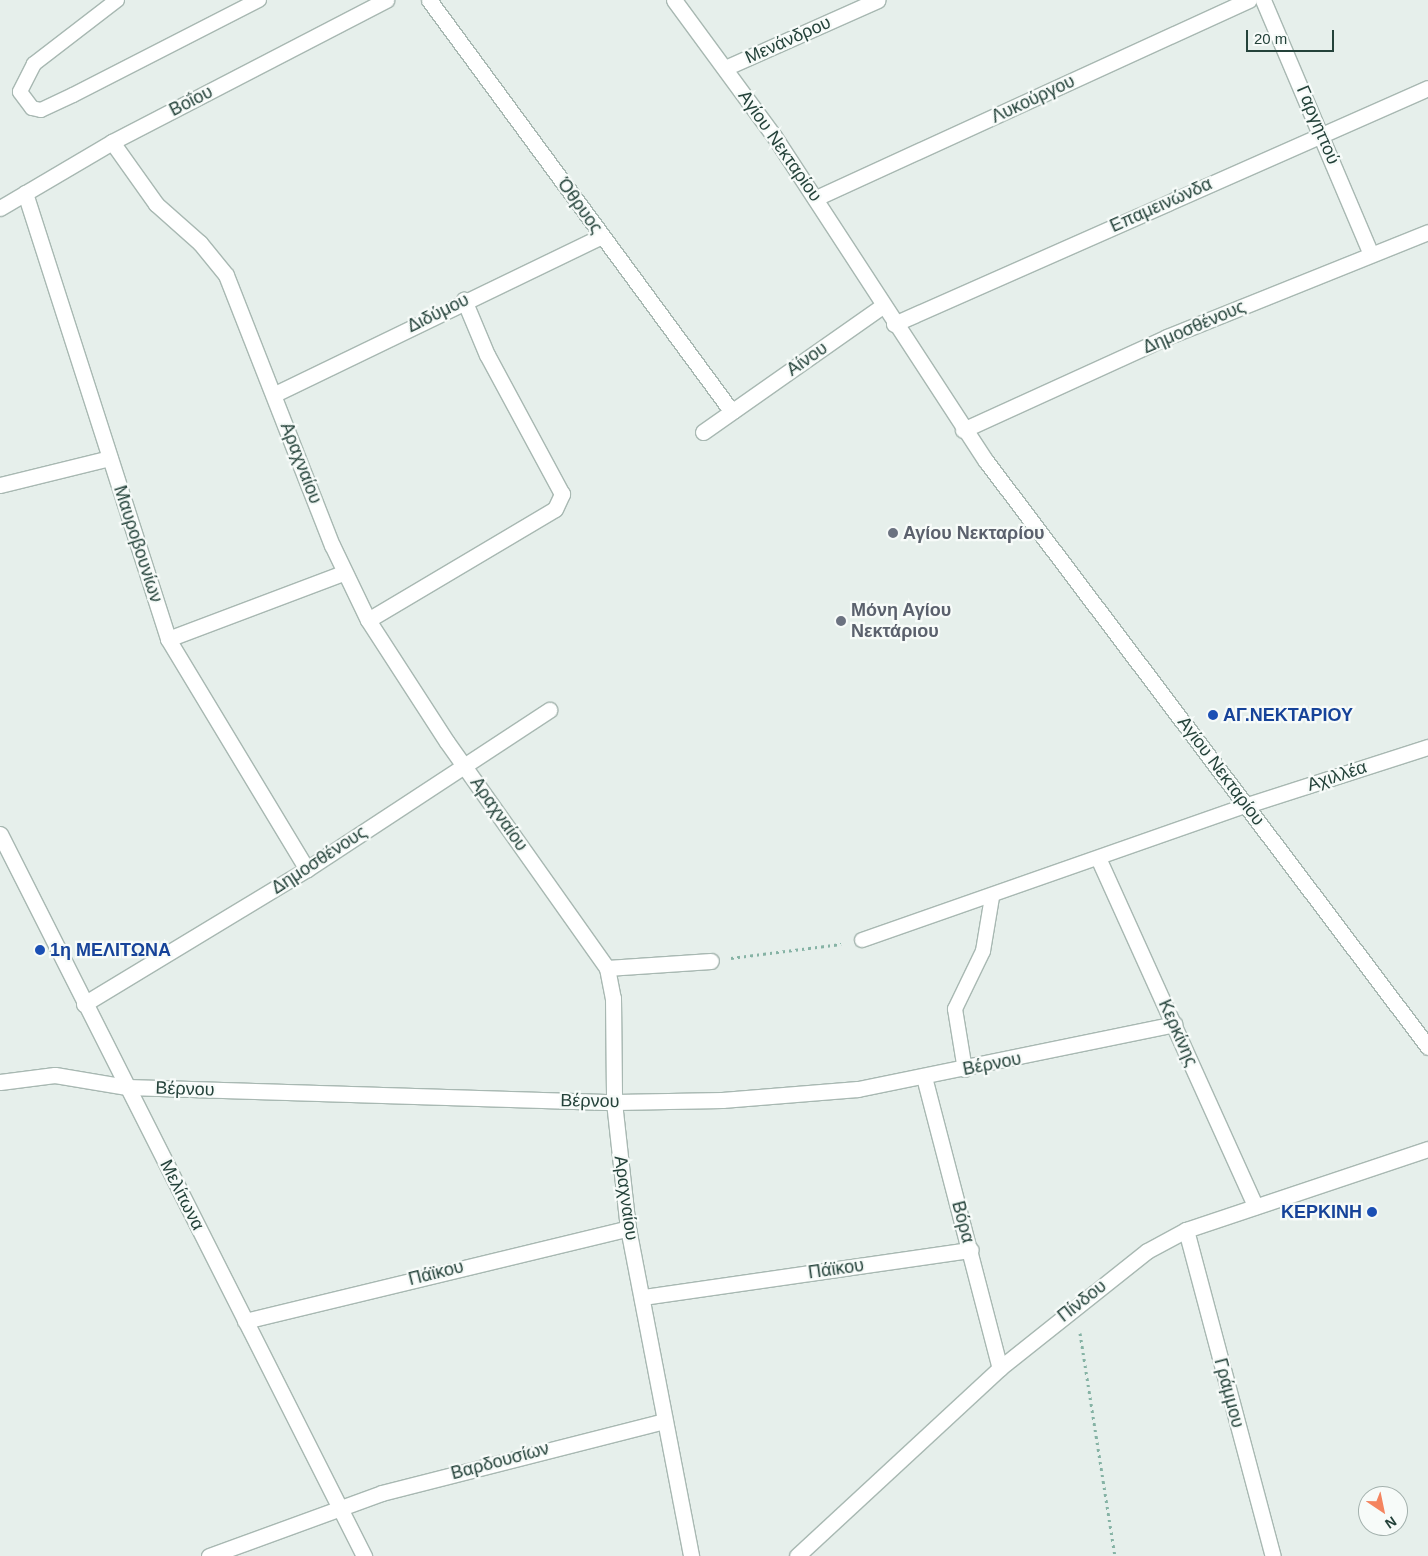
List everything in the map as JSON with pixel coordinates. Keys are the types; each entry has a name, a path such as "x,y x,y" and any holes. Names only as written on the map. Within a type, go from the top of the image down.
{"street":[{"name":"Βοΐου","path":"0,208 112,142 386,0"},
{"name":"Όθρυος","path":"430,0 732,412"},
{"name":"Αγίου Νεκταρίου","path":"674,0 725,68 816,198 882,306 964,430 1428,1047"},
{"name":"Μενάνδρου","path":"725,68 878,0"},
{"name":"Λυκούργου","path":"816,198 1249,0"},
{"name":"Γαργηττού","path":"1263,0 1322,133 1370,252"},
{"name":"Επαμεινώνδα","path":"894,324 1322,133 1428,88"},
{"name":"Αραχναίου","path":"112,142 156,204 200,243 226,275 275,394 343,573 368,620 464,764 607,968 613,998 614,1102 628,1228 643,1297 664,1421 692,1556"},
{"name":"Μαυροβουνίων","path":"25,193 168,638 307,870"},
{"name":"Δημοσθένους","path":"964,430 1370,252 1428,232"},
{"name":"Διδύμου","path":"275,394 464,300 602,236"},
{"path":"368,620 555,508 562,494 487,355 464,300"},
{"name":"Αίνου","path":"703,432 882,306"},
{"path":"0,485 110,458"},
{"path":"168,638 343,573"},
{"name":"Δημοσθένους","path":"84,1004 307,870 464,764 549,710"},
{"name":"Αχιλλέα","path":"1246,805 1428,747"},
{"name":"Μελίτωνα","path":"0,834 84,1004 364,1556"},
{"name":"Κερκίνης","path":"1099,860 1255,1206"},
{"path":"607,968 711,960"},
{"name":"Βέρνου","path":"0,1082 55,1075 127,1087 614,1102 789,1096 965,1070 1174,1024"},
{"name":"Βόρα","path":"924,1077 971,1250 1000,1368"},
{"name":"Πίνδου","path":"797,1556 1000,1368 1075,1306 1147,1251 1186,1230 1428,1149"},
{"name":"Πάϊκου","path":"245,1321 628,1228"},
{"name":"Γράμμου","path":"1186,1230 1273,1556"},
{"name":"Πάϊκου","path":"643,1297 971,1250"},
{"name":"Βαρδουσίων","path":"209,1556 338,1507 502,1459 664,1421"}],"lane":[{"path":"117,0 34,64 20,92 32,108 42,110 259,0"},
{"path":"862,940 1099,860 1246,805"},
{"path":"965,1070 955,1009 983,951 992,897"}],"path":[{"path":"711,960 862,940"},
{"path":"1075,1306 1115,1556"}],"place":[{"name":"Αγίου Νεκταρίου","path":"893,533"},
{"name":"Μόνη Αγίου Νεκτάριου","path":"841,621"},
{"name":"ΑΓ.ΝΕΚΤΑΡΙΟΥ","path":"1213,715"},
{"name":"1η ΜΕΛΙΤΩΝΑ","path":"40,950"},
{"name":"ΚΕΡΚΙΝΗ","path":"1372,1212"}]}
